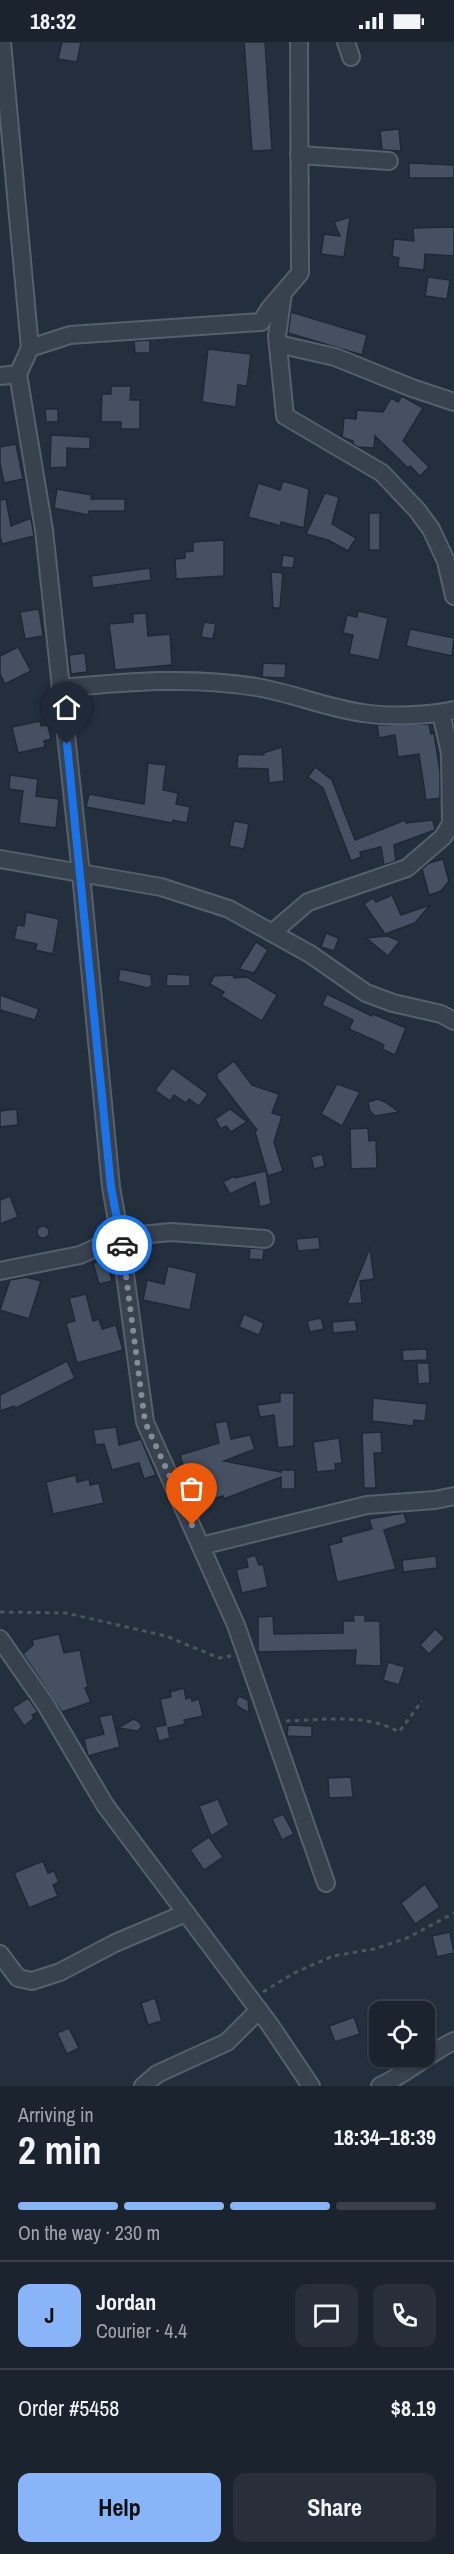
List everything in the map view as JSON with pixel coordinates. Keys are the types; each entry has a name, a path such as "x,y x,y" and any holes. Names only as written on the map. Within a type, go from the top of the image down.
{"street":[{"path":"2,42 30,348 18,374 44,530 81,874 111,1187 145,1422 236,1625 326,1883"},
{"path":"30,348 70,336 261,322 300,273 299,42"},
{"path":"299,155 389,161"},
{"path":"283,292 278,344 285,416 382,473 417,510 431,529 446,561 450,587 454,596"},
{"path":"278,344 335,357 454,402"},
{"path":"0,376 18,374"},
{"path":"60,688 152,679 208,681 258,687 361,713 380,715 447,712 451,825 443,837 407,868 308,902 273,932"},
{"path":"0,859 161,887 228,909 273,932 331,967 366,993 393,1003 441,1014 454,1021"},
{"path":"0,1271 81,1255 120,1238 171,1232 265,1239"},
{"path":"201,1546 366,1505 435,1500 454,1496"},
{"path":"0,1639 46,1705 105,1805 255,2005 311,2086"},
{"path":"0,1954 18,1978 32,1981 60,1972 115,1943 186,1913"},
{"path":"143,2086 157,2074 227,2042 255,2005"},
{"path":"380,2086 396,2078 427,2055 454,2041"}],"path":[{"path":"0,1612 66,1613 166,1636 219,1658 246,1653"},
{"path":"270,1721 350,1720 384,1724 399,1732 422,1701"},
{"path":"255,2005 304,1969 333,1956 374,1949 407,1938 454,1913"}],"building":[{"path":"62,42 81,42 77,62 58,59"},
{"path":"244,42 265,42 272,150 252,151"},
{"path":"399,129 401,151 382,150 380,131"},
{"path":"409,163 454,165 454,178 409,178"},
{"path":"350,217 344,257 321,254 324,234 340,236 334,222"},
{"path":"454,227 454,256 425,254 424,270 398,267 399,258 392,256 394,239 414,241 413,228"},
{"path":"428,277 450,280 447,299 425,296"},
{"path":"291,312 367,335 362,355 288,333"},
{"path":"150,340 150,353 135,353 134,341"},
{"path":"208,349 251,354 247,386 238,385 236,407 202,402"},
{"path":"111,386 131,386 130,400 140,400 140,429 121,429 121,422 101,422 102,394 111,394"},
{"path":"402,396 423,408 403,441 429,467 420,476 410,466 408,468 375,436 374,448 358,447 353,444 353,441 342,437 344,418 356,419 357,410 383,412 391,398 398,402"},
{"path":"45,409 58,409 58,422 46,422"},
{"path":"51,435 90,437 90,449 67,448 67,467 50,468"},
{"path":"16,444 23,479 4,483 0,447"},
{"path":"283,481 309,489 304,528 281,522 281,526 248,517 258,483 280,490"},
{"path":"57,489 92,495 91,499 125,499 125,511 89,511 88,515 54,508"},
{"path":"325,493 339,497 332,524 356,538 348,551 328,540 306,534"},
{"path":"6,499 11,526 31,518 34,536 2,544 0,500"},
{"path":"369,513 380,513 380,550 369,550"},
{"path":"224,540 224,576 176,579 175,559 185,558 185,552 193,551 193,542"},
{"path":"283,555 295,557 293,568 281,567"},
{"path":"150,568 151,580 93,588 91,576"},
{"path":"271,572 283,573 280,608 273,608"},
{"path":"39,609 43,636 25,639 20,612"},
{"path":"358,611 388,618 379,660 349,654 353,635 343,633 347,615 357,617"},
{"path":"146,613 148,636 170,634 172,665 115,670 109,624 133,622 133,614"},
{"path":"204,622 216,624 213,639 201,637"},
{"path":"410,629 454,638 452,656 406,646"},
{"path":"18,647 31,671 5,684 0,674 0,656"},
{"path":"85,653 87,672 71,674 69,655"},
{"path":"263,663 286,664 285,678 262,677"},
{"path":"40,721 41,726 48,725 51,739 44,741 45,747 18,753 12,727"},
{"path":"429,724 431,734 434,733 440,772 440,798 426,800 419,754 398,757 395,735 379,738 377,725"},
{"path":"282,747 284,781 269,783 268,769 237,768 238,754 264,755 263,753"},
{"path":"148,763 166,765 163,790 178,793 176,804 190,807 187,823 173,820 172,823 86,807 89,794 144,804"},
{"path":"315,767 332,780 355,840 405,820 406,823 433,820 435,830 394,845 396,861 384,865 381,847 360,852 361,857 351,861 323,788 308,777"},
{"path":"10,775 38,779 36,796 59,799 56,828 19,823 23,791 9,789"},
{"path":"234,821 249,824 244,849 229,846"},
{"path":"443,859 449,881 441,891 429,895 422,869 429,863"},
{"path":"392,895 401,915 430,905 415,923 385,934 364,904 373,898 376,902"},
{"path":"26,912 59,919 53,954 35,950 37,944 14,939 17,925 24,926"},
{"path":"326,933 339,938 334,951 321,947"},
{"path":"387,936 400,941 388,956 366,938"},
{"path":"256,942 268,950 254,973 239,969"},
{"path":"120,969 151,975 152,985 148,988 118,981"},
{"path":"167,974 190,975 190,986 166,986"},
{"path":"233,975 234,978 247,977 277,995 262,1021 221,996 224,992 210,984 214,976"},
{"path":"327,994 372,1016 373,1014 406,1028 395,1055 382,1049 384,1045 349,1029 353,1020 322,1005"},
{"path":"0,995 39,1009 35,1020 0,1010"},
{"path":"234,1061 252,1085 279,1094 272,1113 282,1116 274,1142 283,1171 268,1176 255,1132 257,1130 217,1078 217,1074"},
{"path":"172,1068 208,1094 199,1106 189,1099 186,1103 174,1095 170,1101 155,1090"},
{"path":"337,1084 360,1092 342,1126 321,1114"},
{"path":"378,1099 399,1112 375,1116 370,1111 368,1102"},
{"path":"17,1109 18,1125 0,1127 0,1111"},
{"path":"230,1109 247,1122 231,1132 226,1126 221,1129 215,1119"},
{"path":"368,1128 369,1141 376,1140 377,1168 351,1169 350,1129"},
{"path":"322,1154 325,1166 314,1169 311,1157"},
{"path":"266,1171 271,1204 260,1207 255,1182 230,1194 223,1182 234,1176 235,1178"},
{"path":"10,1196 18,1217 0,1224 0,1200"},
{"path":"45,1226 49,1232 45,1238 41,1238 37,1230"},
{"path":"319,1237 320,1249 298,1251 296,1239"},
{"path":"250,1248 264,1249 263,1260 249,1259"},
{"path":"370,1248 374,1279 360,1281 362,1303 347,1304"},
{"path":"107,1260 112,1281 99,1284 93,1263"},
{"path":"168,1266 197,1273 190,1310 143,1300 147,1280 164,1284"},
{"path":"26,1277 41,1281 29,1319 0,1310 10,1280"},
{"path":"86,1294 93,1321 99,1319 102,1329 116,1325 123,1350 77,1363 66,1323 75,1321 69,1298"},
{"path":"244,1314 264,1323 259,1335 239,1327"},
{"path":"321,1318 324,1329 310,1332 307,1321"},
{"path":"355,1320 357,1331 333,1333 332,1322"},
{"path":"427,1349 427,1360 403,1361 402,1350"},
{"path":"67,1361 75,1378 16,1408 14,1406 0,1411 0,1395"},
{"path":"417,1363 429,1363 430,1383 418,1384"},
{"path":"280,1393 294,1393 294,1446 278,1448 274,1415 260,1417 257,1405 280,1402"},
{"path":"373,1398 427,1404 425,1421 414,1420 413,1426 372,1421"},
{"path":"227,1421 231,1439 250,1435 255,1449 224,1461 281,1472 281,1470 295,1470 295,1489 281,1489 281,1477 224,1499 223,1496 199,1503 190,1474 186,1475 180,1455 219,1443 215,1423"},
{"path":"116,1427 119,1445 141,1439 156,1475 144,1479 139,1463 112,1470 104,1444 96,1445 93,1430"},
{"path":"381,1432 382,1453 374,1453 376,1488 364,1488 362,1433"},
{"path":"339,1438 342,1463 335,1464 336,1470 317,1472 313,1442"},
{"path":"76,1475 77,1482 89,1479 90,1485 99,1483 104,1503 53,1514 46,1482"},
{"path":"404,1513 407,1523 384,1530 396,1569 337,1582 329,1545 342,1542 341,1537 372,1529 369,1519"},
{"path":"255,1555 259,1565 263,1564 268,1587 242,1593 236,1570 248,1567 246,1558"},
{"path":"436,1556 437,1568 403,1572 402,1560"},
{"path":"353,1615 365,1615 365,1621 380,1621 381,1666 355,1665 356,1650 258,1652 258,1617 273,1616 274,1634 343,1633 343,1621 354,1621"},
{"path":"435,1629 445,1638 429,1654 420,1645"},
{"path":"59,1634 64,1653 80,1650 88,1687 85,1688 91,1702 62,1712 23,1654 33,1645 32,1640"},
{"path":"388,1662 405,1667 399,1685 383,1680"},
{"path":"184,1688 186,1699 191,1697 192,1701 199,1699 203,1716 184,1720 185,1724 168,1728 170,1738 159,1741 155,1727 166,1725 160,1699 171,1697 170,1692"},
{"path":"239,1696 248,1700 249,1713 237,1706"},
{"path":"28,1698 38,1712 32,1715 34,1718 24,1726 12,1708"},
{"path":"112,1714 120,1747 88,1756 84,1739 104,1734 99,1717"},
{"path":"133,1719 142,1726 138,1731 118,1728"},
{"path":"288,1725 312,1726 312,1737 287,1736"},
{"path":"351,1777 353,1797 329,1798 328,1778"},
{"path":"218,1799 229,1825 211,1836 199,1806"},
{"path":"283,1814 294,1834 282,1840 272,1819"},
{"path":"209,1837 223,1857 204,1870 190,1850"},
{"path":"43,1861 48,1873 54,1871 59,1882 53,1885 58,1896 29,1908 14,1873"},
{"path":"425,1884 440,1907 415,1924 401,1903"},
{"path":"450,1932 454,1953 437,1957 432,1936"},
{"path":"155,1998 162,2021 148,2025 141,2003"},
{"path":"354,2017 360,2034 335,2042 329,2026"},
{"path":"69,2028 79,2048 67,2054 57,2033"}],"way so far":[{"path":"122,1245 145,1422 192,1525"}],"route":[{"path":"67,744 111,1187 122,1245"}]}
